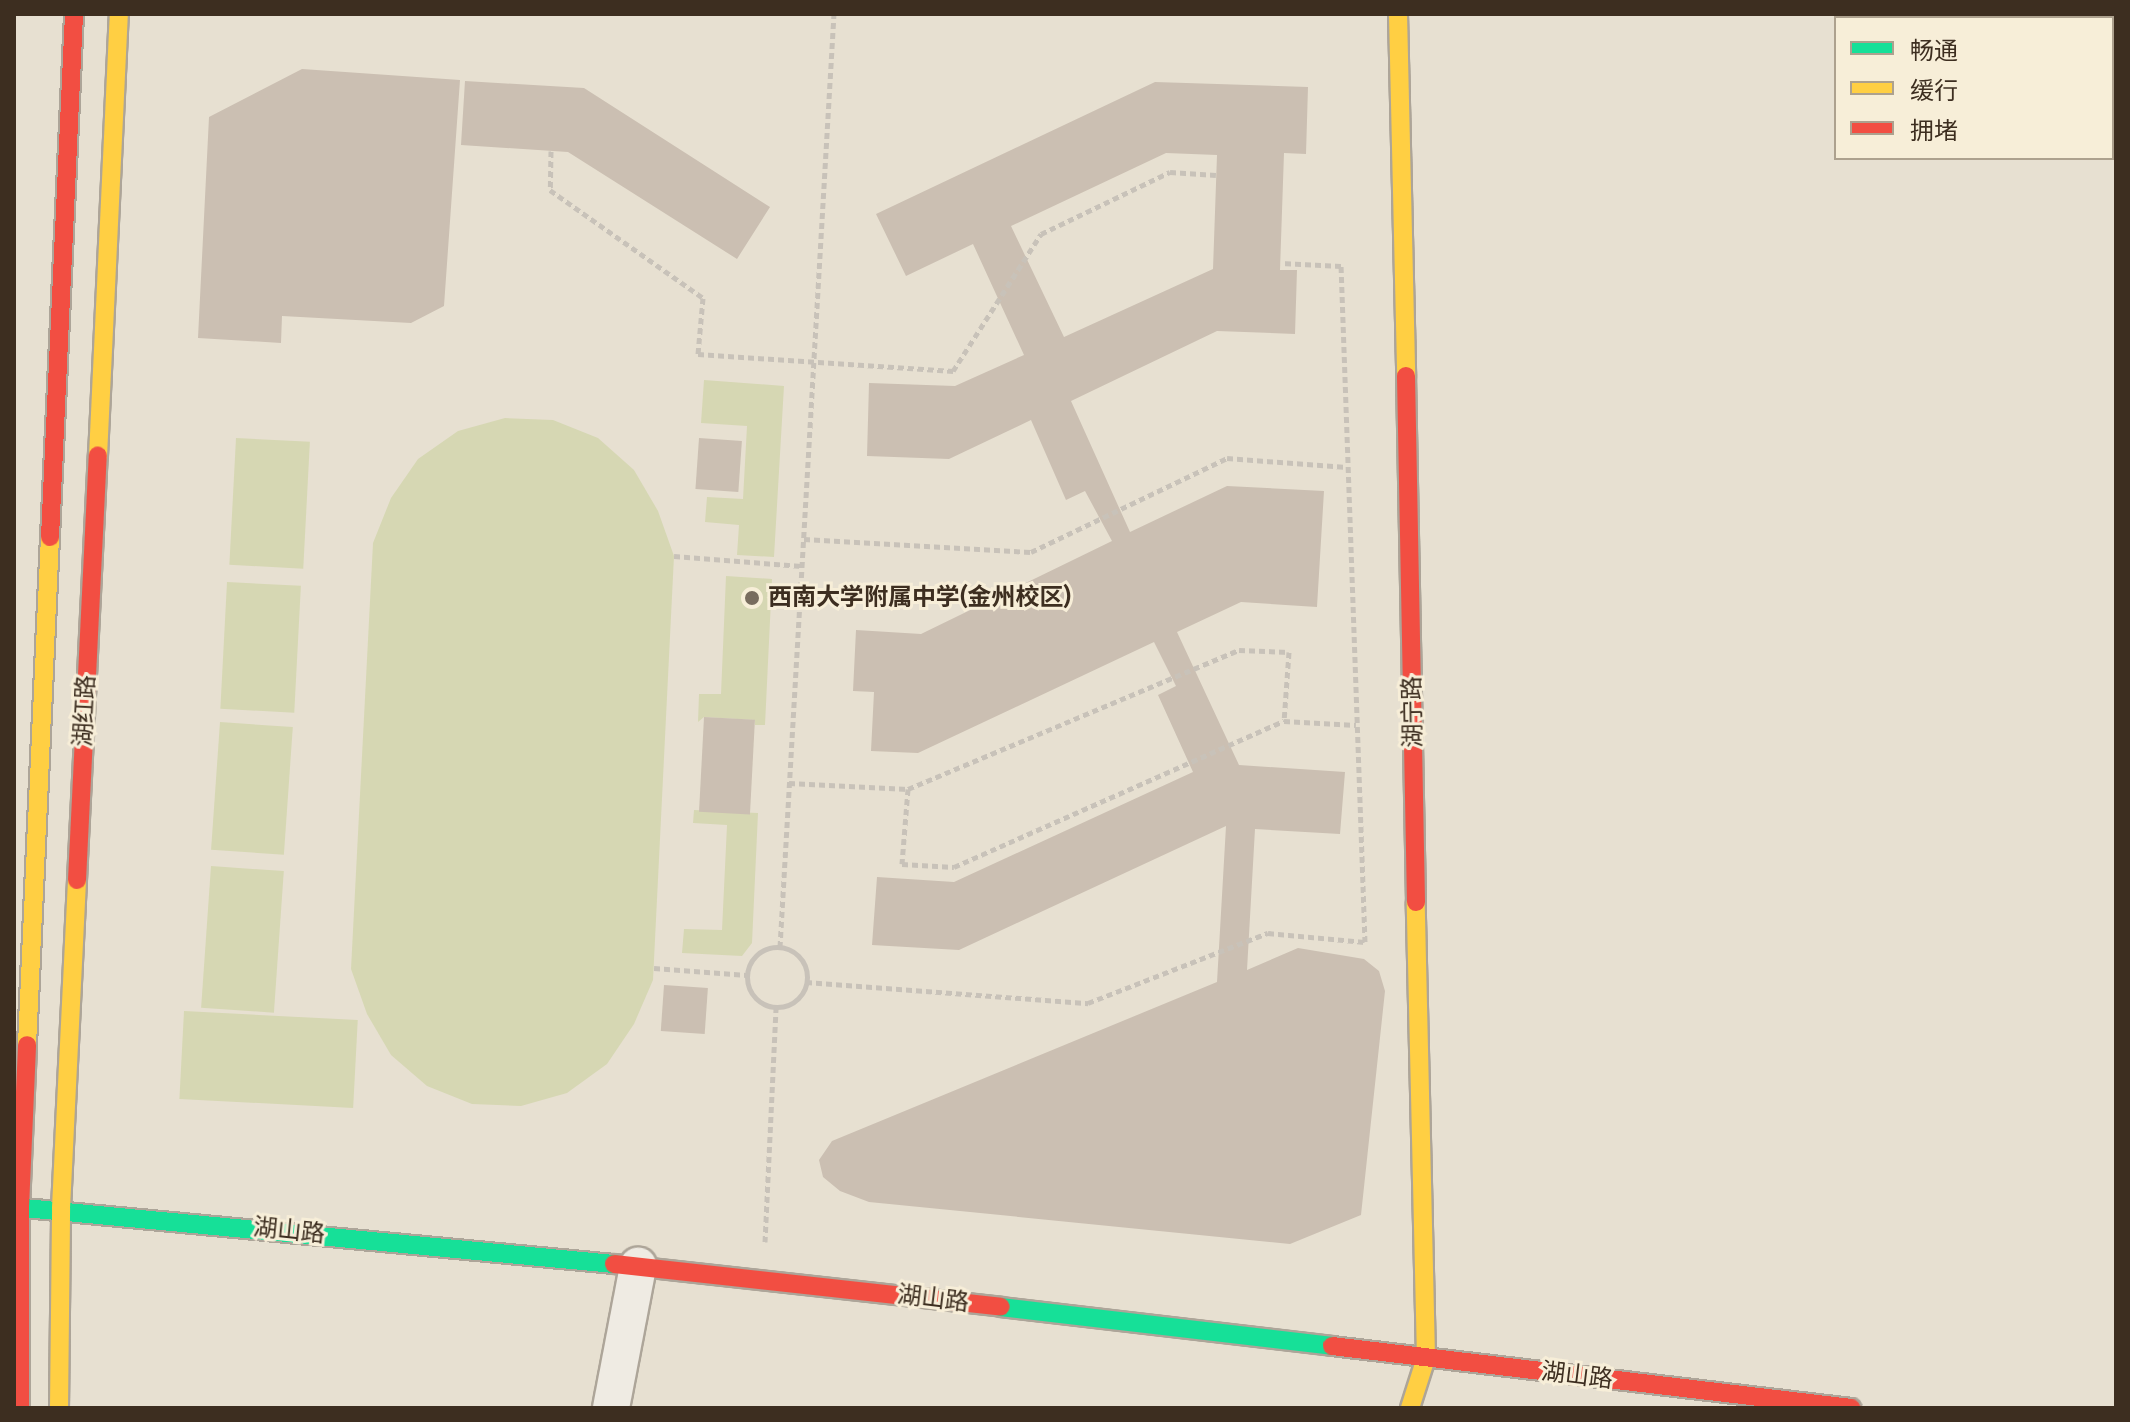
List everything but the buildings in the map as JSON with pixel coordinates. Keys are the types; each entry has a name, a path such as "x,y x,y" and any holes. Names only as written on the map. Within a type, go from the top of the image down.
{"street":[{"name":"湖红路","path":"20,1408 17,1207 74,14"},
{"name":"湖红路","path":"59,1408 61,1208 119,14"},
{"name":"湖宁路","path":"1398,14 1426,1358 1410,1408"},
{"name":"湖山路","path":"17,1207 61,1208 763,1279 1851,1408"},
{"path":"611,1408 638,1266"}],"path":[{"path":"780,947 834,14"},
{"path":"551,151 550,190 703,298 698,354 814,365 953,371 1041,234 1170,172 1216,175"},
{"path":"806,982 1088,1003 1268,933 1365,942 1341,266 1281,263"},
{"path":"804,539 1031,552 1227,458 1347,467"},
{"path":"674,556 802,566"},
{"path":"789,783 908,789 1239,650 1289,652 1284,721"},
{"path":"908,789 902,864 954,867 1284,721 1356,725"},
{"path":"780,947 800,957 806,982 793,1001 776,1007 756,999 747,975 755,955 780,947"},
{"path":"654,968 747,975"},
{"path":"763,1279 776,1007"}],"green space":[{"path":"704,380 784,386 774,557 737,555 739,525 705,522 707,497 743,499 747,426 701,423"},
{"path":"505,418 553,420 598,438 634,470 658,511 674,556 653,980 634,1024 607,1064 567,1093 521,1106 472,1104 427,1086 391,1055 367,1014 351,969 373,543 391,498 418,459 458,431"},
{"path":"236,438 310,442 303,569 229,565"},
{"path":"726,576 772,579 765,725 755,725 755,720 704,717 698,722 699,694 721,694"},
{"path":"227,582 301,586 294,713 220,709"},
{"path":"220,722 293,727 284,855 211,850"},
{"path":"694,810 758,813 752,943 742,956 682,953 684,929 722,930 727,825 693,823"},
{"path":"211,866 284,871 274,1013 201,1008"},
{"path":"184,1011 358,1020 353,1108 179,1099"}],"traffic: fast":[{"path":"14,1207 614,1264"},
{"path":"1001,1307 1332,1346"}],"traffic: slow":[{"path":"98,456 119,14"},
{"path":"1398,14 1406,376"},
{"path":"27,1045 50,537"},
{"path":"59,1408 61,1208 77,880"},
{"path":"1410,1408 1426,1358 1416,902"}],"traffic: jam":[{"path":"50,537 74,14"},
{"path":"1406,376 1416,902"},
{"path":"77,880 98,456"},
{"path":"20,1408 20,1207 27,1045"},
{"path":"614,1264 1001,1307"},
{"path":"1332,1346 1851,1408"}],"place":[{"name":"西南大学附属中学(金州校区)","path":"752,598"}]}
